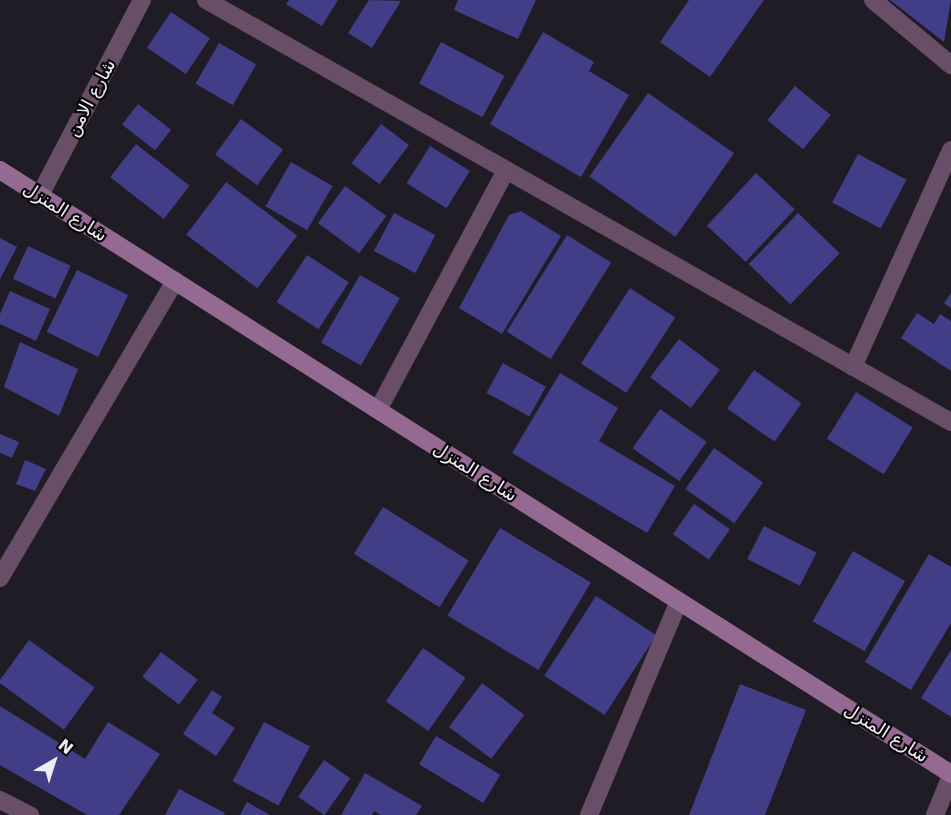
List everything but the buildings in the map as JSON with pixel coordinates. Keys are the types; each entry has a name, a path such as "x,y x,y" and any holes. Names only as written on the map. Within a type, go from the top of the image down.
{"street":[{"name":"شارع الامن","path":"40,195 142,0"},
{"path":"206,0 951,422"},
{"path":"873,0 951,65"},
{"path":"853,367 951,150"},
{"name":"شارع المنزل","path":"0,170 951,775"},
{"path":"378,410 506,170"},
{"path":"0,578 175,281"},
{"path":"589,815 679,601"},
{"path":"935,815 951,775"},
{"path":"0,800 30,815"}]}
